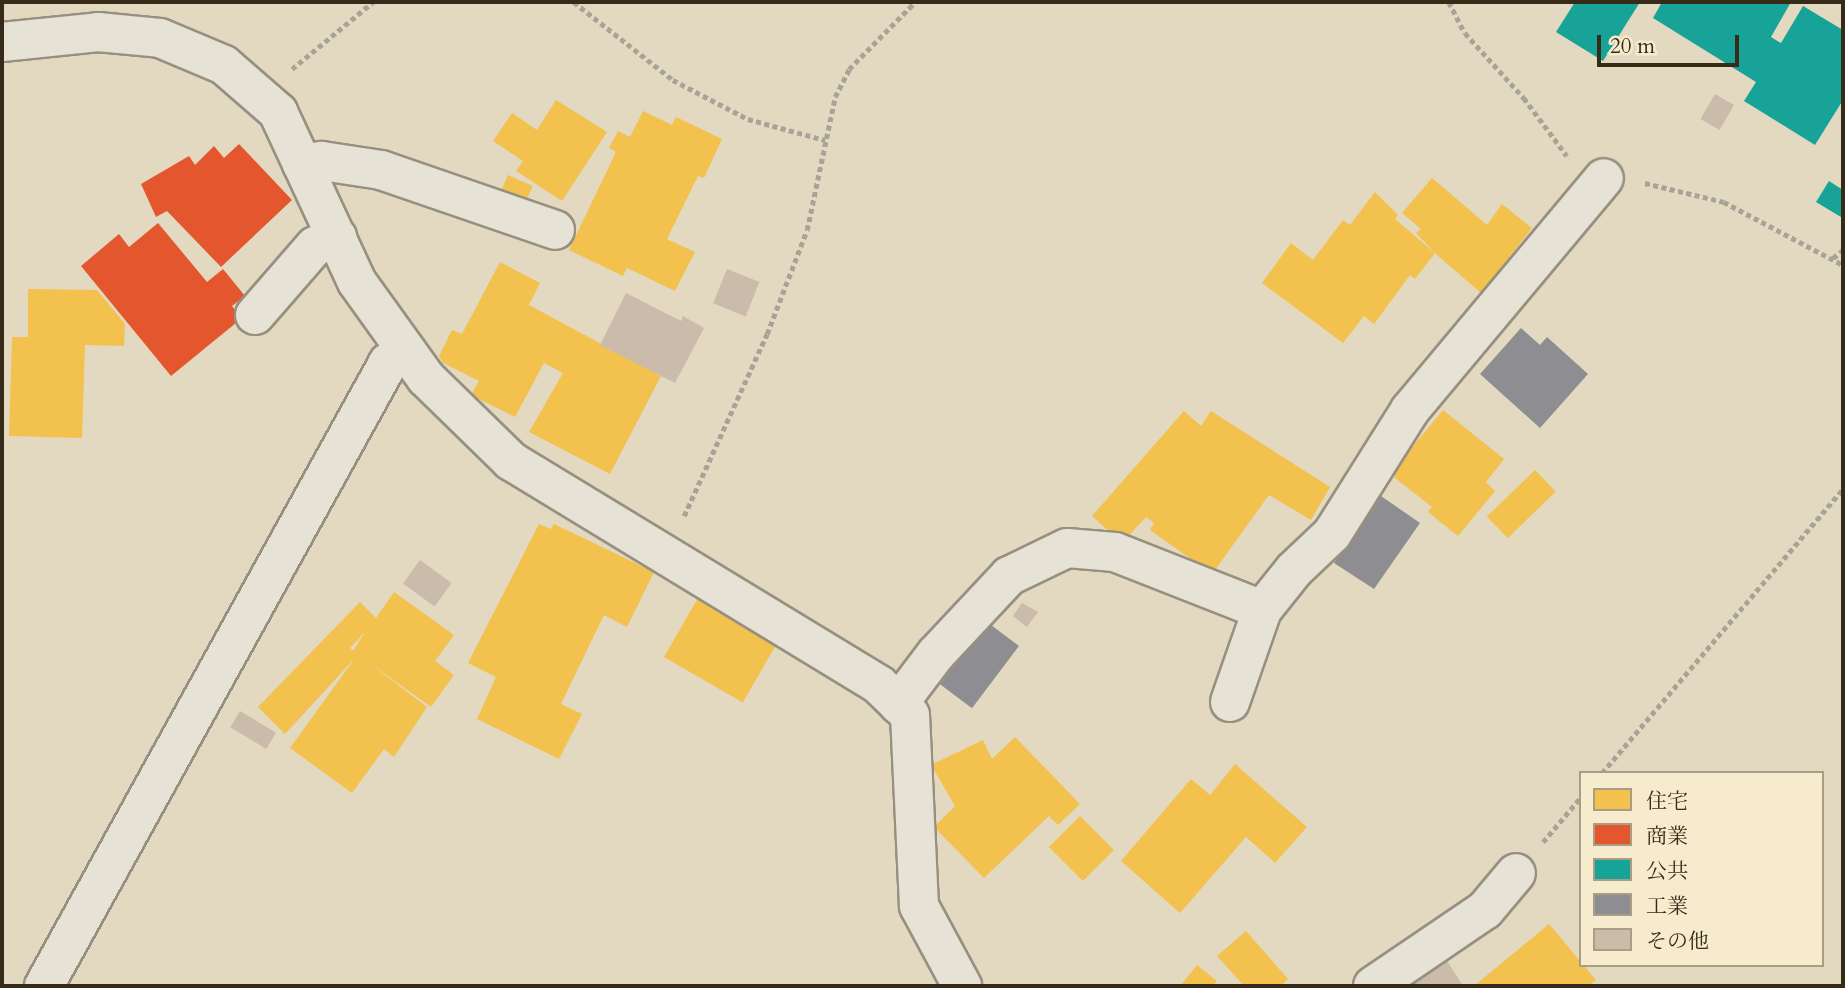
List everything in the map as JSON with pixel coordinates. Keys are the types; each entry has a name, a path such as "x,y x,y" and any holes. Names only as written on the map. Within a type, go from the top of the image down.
{"street":[{"path":"2,42 98,32 160,38 224,65 278,113 357,282 426,378 511,461 878,685 910,715 919,906 962,986"},
{"path":"302,164 322,161 380,170 555,230"},
{"path":"1230,702 1262,610 1294,570 1332,534 1410,410 1604,178"},
{"path":"255,314 315,246 337,237"},
{"path":"44,986 388,363 408,353"},
{"path":"898,704 936,654 1009,576 1068,548 1115,552 1262,610"},
{"path":"1373,986 1485,910 1516,873"}],"path":[{"path":"259,96 373,2"},
{"path":"574,2 673,80 748,119 825,140"},
{"path":"669,556 694,490 767,334 807,230 835,97 849,69 915,2"},
{"path":"1832,258 1843,250"},
{"path":"1604,771 1843,489"},
{"path":"1516,873 1579,799"}],"building: 住宅":[{"path":"556,100 607,132 562,201 516,171 523,161 493,141 512,113 537,130"},
{"path":"643,111 672,125 676,117 722,139 704,178 698,176 667,239 695,252 675,291 627,268 623,276 569,250 616,152 609,148 618,131 630,137"},
{"path":"508,175 533,186 523,208 498,197"},
{"path":"1432,178 1487,225 1502,204 1532,228 1481,293 1436,254 1416,233 1421,229 1402,213"},
{"path":"1375,192 1398,215 1395,219 1435,253 1415,279 1410,275 1374,324 1364,316 1343,343 1262,283 1291,243 1313,260 1343,220 1350,225"},
{"path":"500,262 540,283 529,305 661,376 610,474 529,432 563,373 544,363 515,417 471,395 479,381 443,363 439,356 452,330 462,334"},
{"path":"28,289 97,290 125,324 124,346 85,345 82,438 9,436 12,337 28,337"},
{"path":"1443,410 1504,459 1486,482 1495,491 1458,536 1428,512 1432,507 1390,474"},
{"path":"1184,411 1201,426 1211,411 1330,487 1311,520 1269,495 1212,574 1150,530 1154,523 1146,517 1122,543 1092,516"},
{"path":"1535,470 1556,492 1508,538 1487,517"},
{"path":"539,524 551,529 554,524 654,572 627,627 604,615 561,704 582,714 559,759 477,719 496,677 468,663"},
{"path":"394,592 454,635 435,661 454,675 431,707 368,661 427,707 394,757 384,749 352,793 290,748 355,658 285,734 258,707 360,602 376,618","holes":["365,632 353,651 350,648"]},
{"path":"698,598 777,644 743,702 664,657"},
{"path":"1015,737 1080,804 1058,825 1049,816 984,878 934,827 955,806 931,765 983,740 992,759"},
{"path":"1235,764 1307,827 1275,863 1246,837 1180,913 1121,861 1191,779 1210,795"},
{"path":"1080,816 1114,850 1083,881 1049,847"},
{"path":"1549,924 1579,960 1579,967 1585,967 1596,980 1588,986 1474,986"},
{"path":"1246,931 1288,979 1281,986 1244,986 1217,956"},
{"path":"1197,965 1217,981 1213,986 1180,986"}],"building: 商業":[{"path":"239,144 292,200 221,267 167,211 156,217 141,184 189,156 195,165 214,146 224,158"},
{"path":"158,223 207,282 223,269 245,296 232,306 242,318 171,376 81,266 119,234 129,247"}],"building: 公共":[{"path":"1575,2 1640,2 1603,61 1556,32"},
{"path":"1662,2 1791,2 1771,37 1781,43 1803,6 1843,30 1843,100 1815,145 1744,101 1756,82 1653,18"},
{"path":"1829,181 1843,190 1841,217 1816,202"}],"building: 工業":[{"path":"1521,328 1540,345 1547,337 1588,374 1540,428 1480,374"},
{"path":"1381,496 1420,523 1374,589 1334,563 1338,557 1334,554 1362,514 1366,517"},
{"path":"987,622 1019,646 972,708 940,684"}],"building: その他":[{"path":"1715,94 1734,105 1720,130 1700,119"},
{"path":"727,269 759,282 746,316 713,303"},
{"path":"626,293 681,321 683,316 704,328 675,383 600,345"},
{"path":"420,560 452,583 435,606 403,583"},
{"path":"1022,603 1038,612 1027,627 1013,616"},
{"path":"240,711 276,733 266,749 230,727"},
{"path":"1444,956 1463,986 1397,986"}]}
